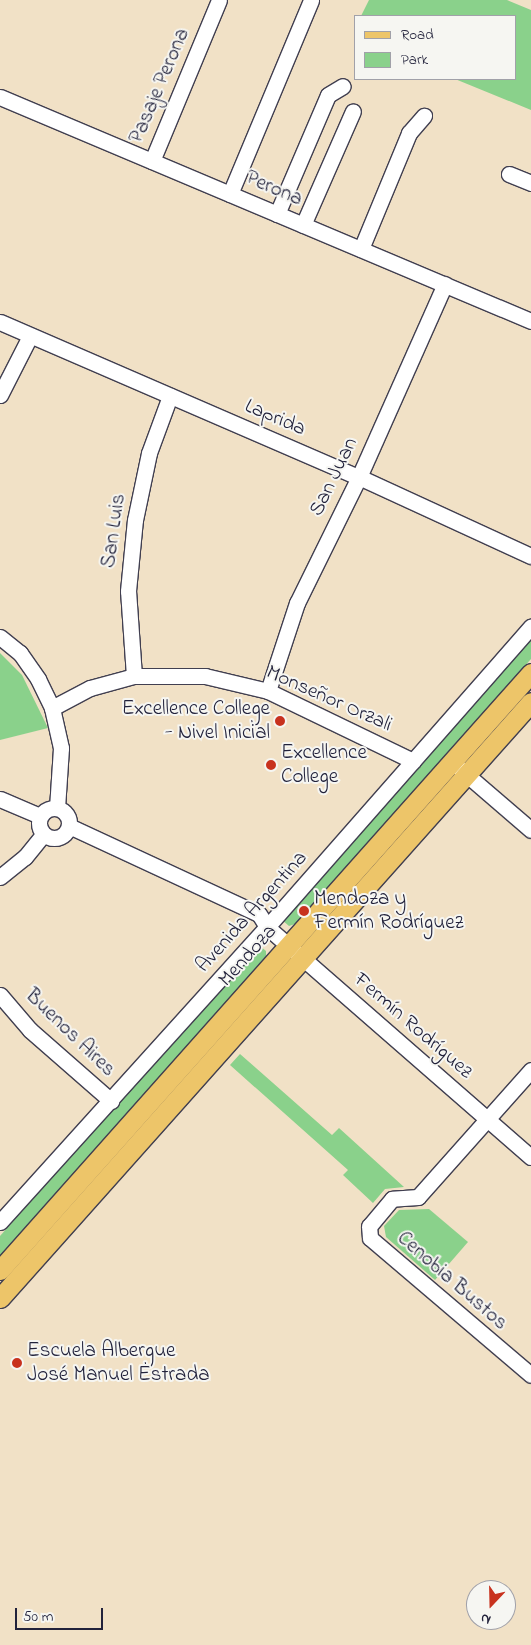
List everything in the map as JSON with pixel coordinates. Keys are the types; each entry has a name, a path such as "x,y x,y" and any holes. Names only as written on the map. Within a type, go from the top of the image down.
{"main road":[{"name":"Mendoza","path":"0,1270 531,673"},
{"name":"Mendoza","path":"0,1298 531,702"}],"street":[{"name":"Pasaje Perona","path":"152,161 219,0"},
{"path":"230,194 312,0"},
{"path":"277,214 328,95 343,86"},
{"name":"Perona","path":"0,97 531,321"},
{"path":"303,225 353,111"},
{"path":"361,249 409,133 424,116"},
{"path":"509,174 531,183"},
{"name":"San Juan","path":"268,691 296,603 359,478 445,284"},
{"name":"Laprida","path":"0,322 359,478 531,556"},
{"path":"0,395 30,336"},
{"name":"San Luis","path":"134,676 128,591 135,520 150,453 170,396"},
{"name":"Avenida Argentina","path":"0,1222 267,927 531,626"},
{"path":"0,638 20,653 38,679 52,708 61,748 57,808"},
{"name":"Monseñor Orzali","path":"52,708 90,688 134,676 205,676 268,691 413,761"},
{"path":"452,762 531,830"},
{"path":"0,799 40,816"},
{"path":"57,808 65,814 66,830 52,839 43,835 38,826 40,816 47,810 57,808"},
{"name":"Fermín Rodríguez","path":"66,830 267,927 531,1157"},
{"path":"0,878 25,857 43,835"},
{"name":"Buenos Aires","path":"0,995 30,1030 111,1101"},
{"path":"487,1119 531,1070"},
{"name":"Cenobia Bustos","path":"487,1119 418,1197 392,1199 369,1226 370,1238 530,1375"}],"green space":[{"path":"369,0 507,0 531,10 531,110 457,80 516,80 516,15 362,15"},
{"path":"531,637 531,659 295,924 289,926 282,920"},
{"path":"0,653 22,675 48,728 0,740"},
{"path":"260,946 266,951 266,956 0,1261 0,1236 256,947"},
{"path":"240,1054 332,1135 339,1128 404,1187 385,1189 373,1203 343,1175 348,1170 230,1065"},
{"path":"429,1209 468,1242 435,1280 386,1237 384,1226 399,1210"}],"place":[{"name":"Excellence College - Nivel Inicial","path":"280,721"},
{"name":"Excellence College","path":"271,765"},
{"name":"Mendoza y Fermín Rodríguez","path":"304,911"},
{"name":"Escuela Albergue José Manuel Estrada","path":"17,1363"}]}
